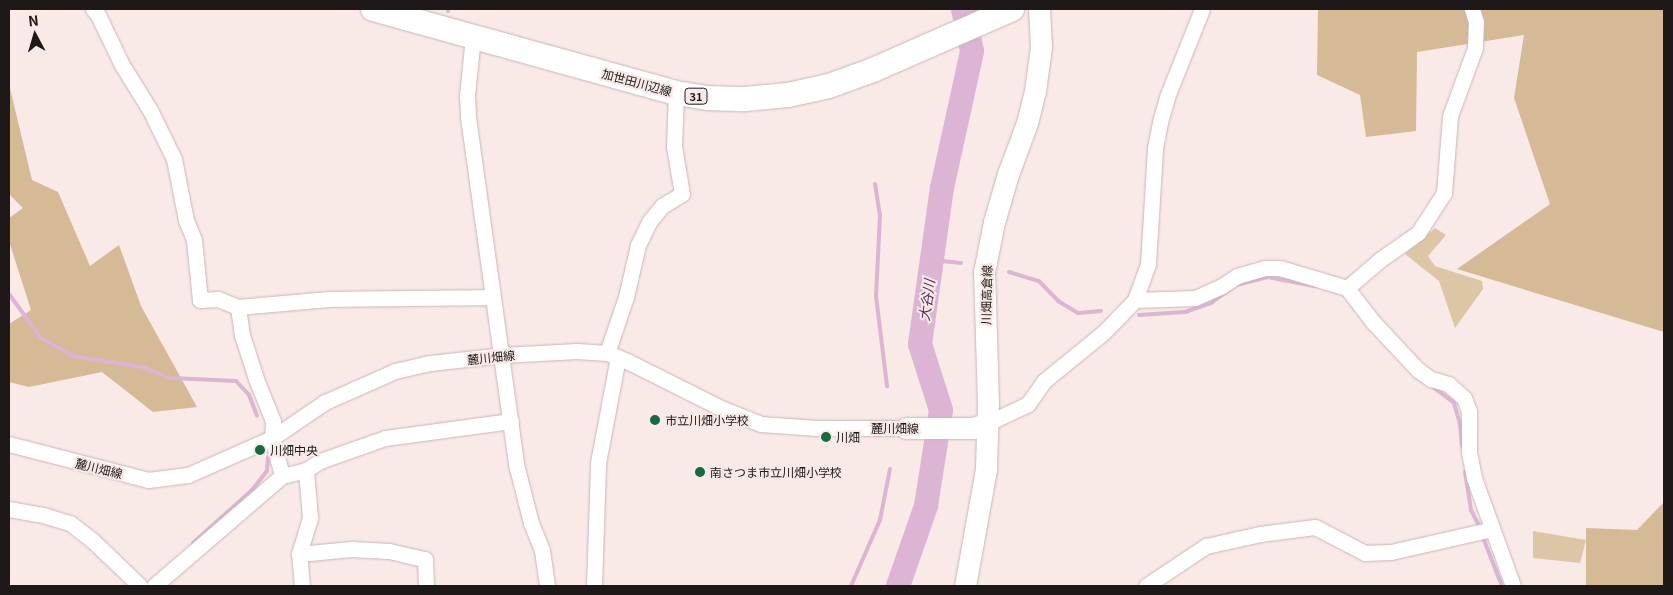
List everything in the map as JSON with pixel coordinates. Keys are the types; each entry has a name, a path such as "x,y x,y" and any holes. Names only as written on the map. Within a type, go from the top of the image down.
{"main road":[{"name":"加世田川辺線","path":"373,9 676,93 745,99 788,95 829,86 873,70 1012,9"}],"street":[{"path":"93,9 98,15 122,65 150,110 174,159 186,220 194,240 200,300 218,299 238,307 329,299 493,298"},
{"name":"川畑高倉線","path":"964,586 981,505 986,469 981,425 984,272 997,212 1008,174 1027,123 1035,90 1041,47 1039,9"},
{"path":"981,425 1028,404 1044,381 1104,332 1135,300 1148,264 1155,148 1160,122 1167,96 1202,9"},
{"path":"1347,288 1381,259 1418,233 1444,193 1450,116 1474,48 1476,22 1472,9"},
{"path":"473,37 466,95 468,117 517,468 531,523 542,550 547,586"},
{"path":"594,586 598,463 612,355 638,245 649,222 662,206 682,194 674,146 676,93"},
{"path":"1135,300 1195,298 1222,286 1237,276 1265,268 1280,268 1347,288 1373,322 1418,370 1431,379 1448,384 1464,398 1469,411 1469,452 1485,532 1514,586"},
{"path":"238,307 242,335 273,421 272,438 282,476"},
{"name":"麓川畑線","path":"9,444 148,480 188,475 272,438 325,402 396,371 430,363 502,355 577,351 612,355 721,408 761,424 817,428 906,428 981,425"},
{"path":"154,586 282,476 306,470 320,461 385,438 511,421"},
{"path":"302,586 299,554 310,517 306,470"},
{"path":"9,510 43,515 70,524 92,540 135,581"},
{"path":"1146,586 1206,546 1260,534 1315,527 1365,554 1391,552 1485,532"},
{"path":"299,554 351,549 388,551 425,559 426,586"}],"shaded area":[{"path":"1318,9 1664,9 1664,332 1457,269 1550,204 1514,98 1524,35 1417,52 1416,131 1366,137 1360,95 1317,75"},
{"path":"9,84 32,180 58,192 90,266 119,245 141,306 197,407 153,412 102,372 29,387 9,382 9,324 31,310 9,241 9,218 23,208 9,194"},
{"path":"1435,228 1446,235 1428,256 1435,266 1482,281 1483,289 1455,328 1439,281 1405,254"},
{"path":"1664,502 1664,586 1586,586 1586,528 1637,530"},
{"path":"1533,531 1586,540 1580,563 1533,558"}],"waterway":[{"name":"大谷川","path":"898,586 926,506 941,410 920,344 942,188 972,51 963,9"},
{"path":"875,184 880,215 876,296 887,386"},
{"path":"932,260 961,263"},
{"path":"1009,272 1039,281 1058,301 1078,313 1101,311"},
{"path":"1139,315 1185,312 1211,303 1236,285 1268,277 1314,286"},
{"path":"9,294 41,338 73,356 142,367 171,378 236,381 249,395 257,416"},
{"path":"1433,387 1454,403 1460,424 1462,446"},
{"path":"193,543 252,490 267,471 268,457"},
{"path":"851,586 880,520 890,469"},
{"path":"1465,472 1471,510 1480,528"},
{"path":"1482,535 1502,586"}],"place":[{"name":"市立川畑小学校","path":"655,420"},
{"name":"川畑","path":"826,437"},
{"name":"川畑中央","path":"260,450"},
{"name":"南さつま市立川畑小学校","path":"700,472"}]}
